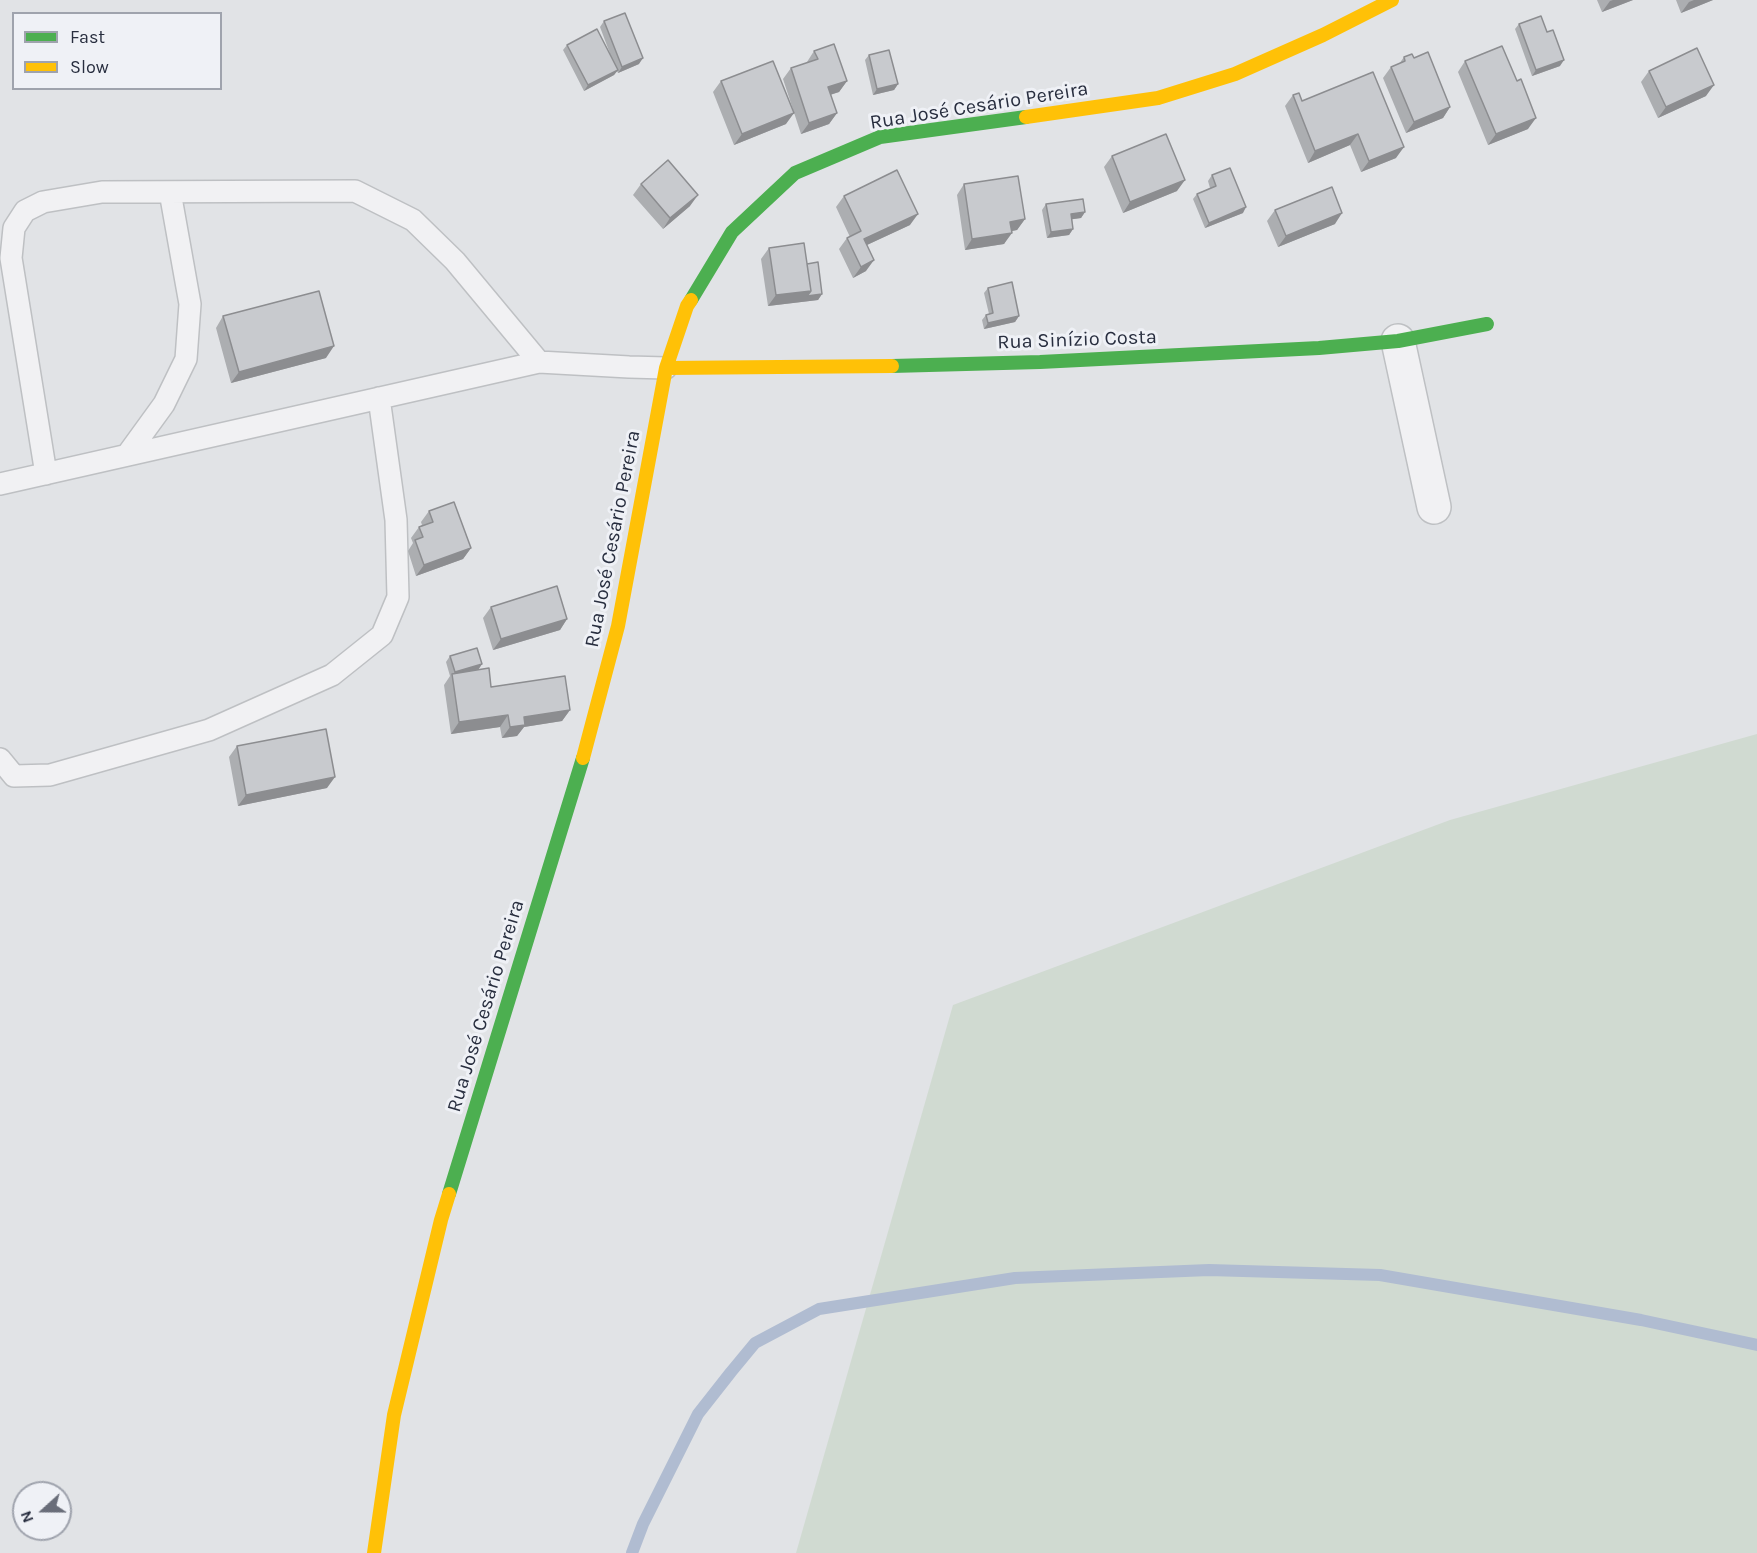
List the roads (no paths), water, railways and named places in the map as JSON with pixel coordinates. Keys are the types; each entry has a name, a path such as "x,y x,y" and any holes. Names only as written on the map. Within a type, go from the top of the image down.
{"street":[{"name":"Rua José Cesário Pereira","path":"374,1553 394,1414 441,1220 592,729 618,626 666,368 687,306 732,232 795,173 880,137 1158,98 1236,74 1323,35 1392,0"},
{"name":"Rua Sinízio Costa","path":"666,368 906,366 1040,362 1319,348 1398,340 1487,324"},
{"path":"1398,340 1434,507"}],"lane":[{"path":"46,474 10,258 14,228 25,211 43,202 102,192 355,191 413,220 455,261 539,362"},
{"path":"127,455 164,404 186,359 190,304 170,192"},
{"path":"0,484 539,362 666,368"},
{"path":"0,759 14,776 50,775 209,730 332,675 382,635 398,597 396,520 379,398"}],"waterway":[{"path":"632,1553 643,1524 698,1414 755,1343 819,1309 1015,1278 1209,1270 1380,1275 1641,1320 1757,1345"}]}
